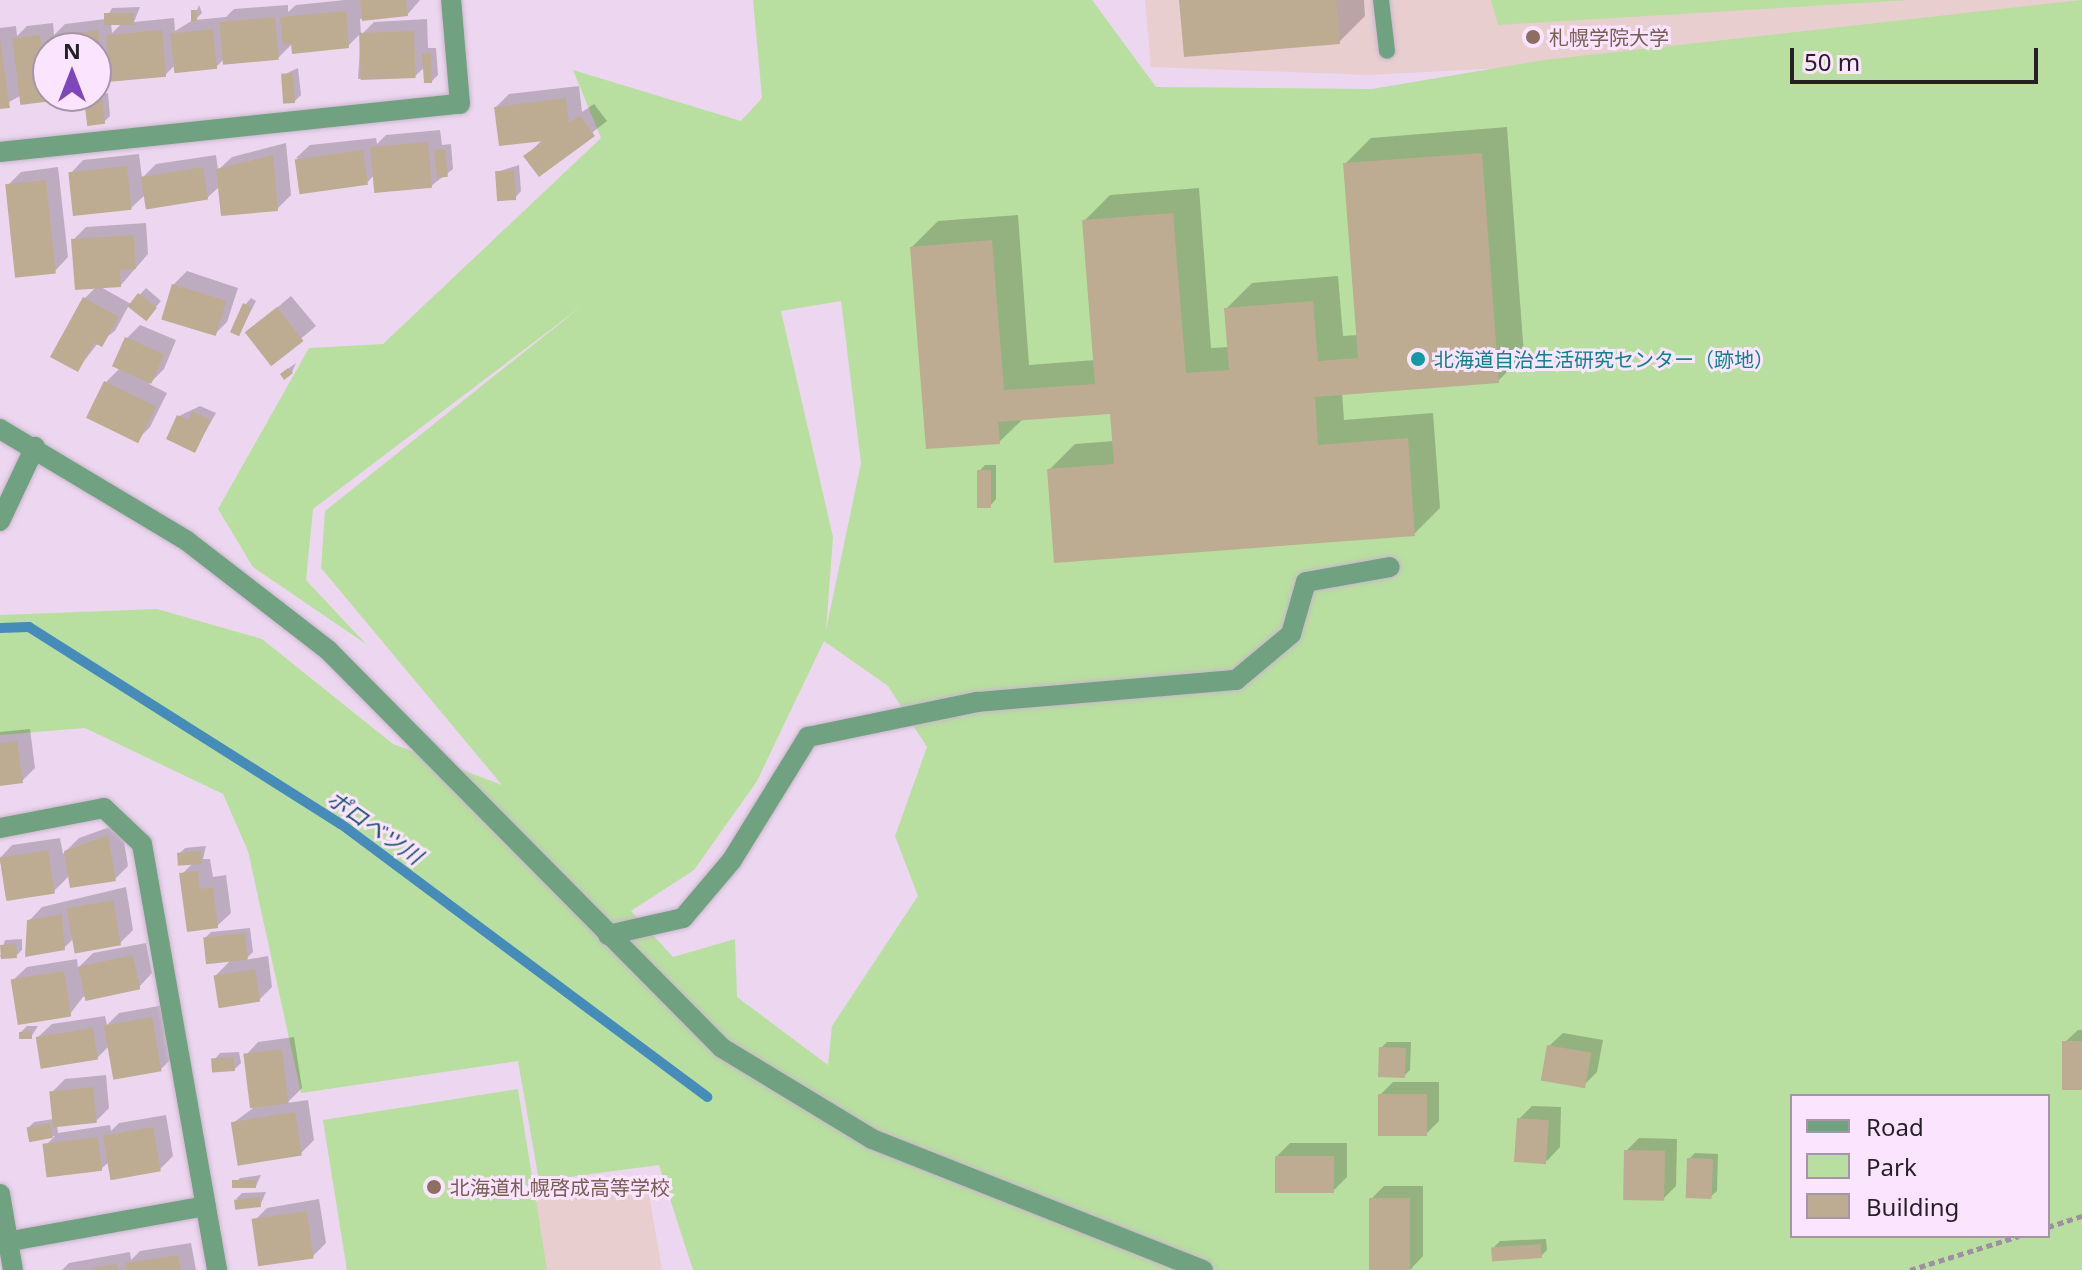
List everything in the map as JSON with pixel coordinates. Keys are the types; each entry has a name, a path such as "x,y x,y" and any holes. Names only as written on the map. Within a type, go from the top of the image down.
{"street":[{"path":"0,152 460,104 451,0"},
{"path":"0,429 35,447 187,541 328,650 722,1048 872,1139 1203,1270"},
{"path":"0,521 35,447"},
{"path":"608,935 683,918 732,860 808,737 977,702 1236,680 1291,634 1306,582 1390,567"},
{"path":"0,828 104,808 142,844 217,1270"},
{"path":"0,1194 4,1242 13,1270"},
{"path":"4,1242 206,1206"}],"lane":[{"path":"1381,0 1387,51"}],"path":[{"path":"2050,1226 2082,1216"},
{"path":"1910,1270 2013,1238"}],"shaded area":[{"name":"札幌学院大学","path":"1145,0 2082,0 2082,18 1773,54 1369,75 1151,67"},
{"name":"北海道札幌啓成高等学校","path":"323,1120 535,1197 646,1177 662,1270 347,1270"}],"green space":[{"path":"753,0 1092,0 1156,87 1372,89 1544,60 2082,0 2082,1270 693,1270 659,1165 539,1181 518,1061 301,1093 248,851 223,794 85,728 0,735 0,615 157,609 262,639 393,744 502,785 321,568 325,511 583,305 313,509 306,580 366,644 253,567 218,509 309,348 383,344 601,138 573,70 741,121 762,98","holes":["841,301 861,463 826,630 833,537 781,311","824,641 888,686 927,747 895,836 918,896 832,1026 828,1065 737,997 735,939 673,957 631,911 694,870 757,781"]},
{"path":"1491,0 1910,0 1498,25"},
{"name":"北海道札幌啓成高等学校","path":"518,1089 547,1270 347,1270 323,1120"}],"building":[{"path":"360,0 406,0 408,16 362,21"},
{"path":"1179,0 1336,0 1340,44 1184,57"},
{"path":"191,10 197,10 197,21 191,21"},
{"path":"346,11 349,48 292,54 291,44 283,45 280,17"},
{"path":"104,13 134,13 134,25 104,25"},
{"path":"275,17 279,60 223,65 219,22"},
{"path":"213,29 217,69 174,73 170,33"},
{"path":"162,30 166,77 112,82 112,34"},
{"path":"414,31 416,78 361,80 359,33"},
{"path":"32,36 32,103 20,105 12,38"},
{"path":"0,39 10,108 0,109"},
{"path":"431,53 432,83 424,83 422,54"},
{"path":"293,73 295,103 283,104 281,74"},
{"path":"566,98 569,123 580,115 595,136 539,177 523,156 544,141 499,146 494,107"},
{"path":"86,112 104,112 105,124 87,126"},
{"path":"428,142 432,188 374,193 370,147"},
{"path":"445,149 448,177 437,178 434,150"},
{"path":"363,150 368,185 300,194 295,160"},
{"name":"北海道自治生活研究センター（跡地）","path":"1482,153 1499,383 1315,397 1318,445 1408,438 1415,536 1054,563 1047,469 1114,464 1110,414 998,422 1000,444 926,449 910,247 992,240 1004,390 1095,384 1082,220 1173,213 1186,373 1229,370 1224,308 1313,301 1318,361 1358,358 1343,163"},
{"path":"273,155 278,211 221,216 216,169"},
{"path":"127,166 132,210 73,216 68,172"},
{"path":"203,167 208,200 146,209 141,177"},
{"path":"514,170 516,200 497,201 495,171"},
{"path":"46,180 56,273 15,278 5,184"},
{"path":"134,235 136,269 120,270 121,287 75,290 71,239"},
{"path":"172,284 227,301 216,336 161,319"},
{"path":"138,293 157,308 146,321 128,306"},
{"path":"83,297 119,317 102,347 94,343 78,372 50,357"},
{"path":"243,303 252,307 239,336 230,332"},
{"path":"277,307 303,341 271,366 245,332"},
{"path":"125,337 164,354 151,384 112,366"},
{"path":"288,368 293,373 284,380 280,374"},
{"path":"104,381 156,406 138,443 86,418"},
{"path":"192,411 211,420 195,453 166,439 177,415 188,420"},
{"path":"977,470 991,470 991,508 977,508"},
{"path":"17,741 23,783 0,786 0,743"},
{"path":"108,835 116,881 70,888 64,851"},
{"path":"48,850 55,893 6,901 0,858"},
{"path":"201,851 202,864 178,866 177,853"},
{"path":"198,871 200,889 213,887 218,928 187,932 179,873"},
{"path":"113,900 121,945 75,953 67,908"},
{"path":"62,914 65,950 25,957 27,920"},
{"path":"245,933 248,960 206,964 203,937"},
{"path":"16,944 17,958 1,959 0,945"},
{"path":"133,955 140,989 86,1001 78,967"},
{"path":"255,969 260,1002 219,1008 214,976"},
{"path":"64,971 71,1016 18,1025 11,979"},
{"path":"152,1017 162,1071 113,1080 104,1026"},
{"path":"93,1028 98,1060 41,1069 36,1037"},
{"path":"19,1032 32,1032 32,1039 19,1039"},
{"path":"2062,1041 2082,1041 2082,1090 2062,1090"},
{"path":"1547,1045 1591,1053 1585,1088 1541,1080"},
{"path":"1379,1047 1406,1048 1405,1078 1378,1077"},
{"path":"282,1049 289,1104 250,1108 243,1054"},
{"path":"234,1057 235,1071 212,1073 211,1059"},
{"path":"93,1087 97,1123 53,1127 49,1092"},
{"path":"1378,1094 1427,1094 1427,1136 1378,1136"},
{"path":"295,1112 302,1155 238,1166 231,1122"},
{"path":"1517,1118 1549,1120 1546,1164 1514,1162"},
{"path":"50,1123 53,1138 29,1142 26,1128"},
{"path":"153,1127 161,1171 111,1180 103,1136"},
{"path":"98,1137 102,1171 47,1178 42,1144"},
{"path":"1624,1150 1665,1151 1664,1201 1623,1200"},
{"path":"1275,1156 1334,1156 1334,1193 1275,1193"},
{"path":"1687,1158 1713,1159 1712,1199 1686,1198"},
{"path":"232,1180 256,1180 256,1188 232,1188"},
{"path":"260,1197 261,1207 235,1210 234,1200"},
{"path":"1369,1198 1410,1198 1410,1270 1369,1270"},
{"path":"307,1211 314,1259 258,1266 252,1219"},
{"path":"1541,1244 1542,1258 1492,1261 1491,1247"},
{"path":"178,1255 181,1270 126,1270 125,1263"},
{"path":"117,1264 118,1270 94,1270 94,1268"}],"waterway":[{"name":"ポロベツ川","path":"0,628 29,627 341,824 707,1097"}],"place":[{"name":"札幌学院大学","path":"1533,37"},
{"name":"北海道自治生活研究センター（跡地）","path":"1418,359"},
{"name":"北海道札幌啓成高等学校","path":"434,1187"}]}
